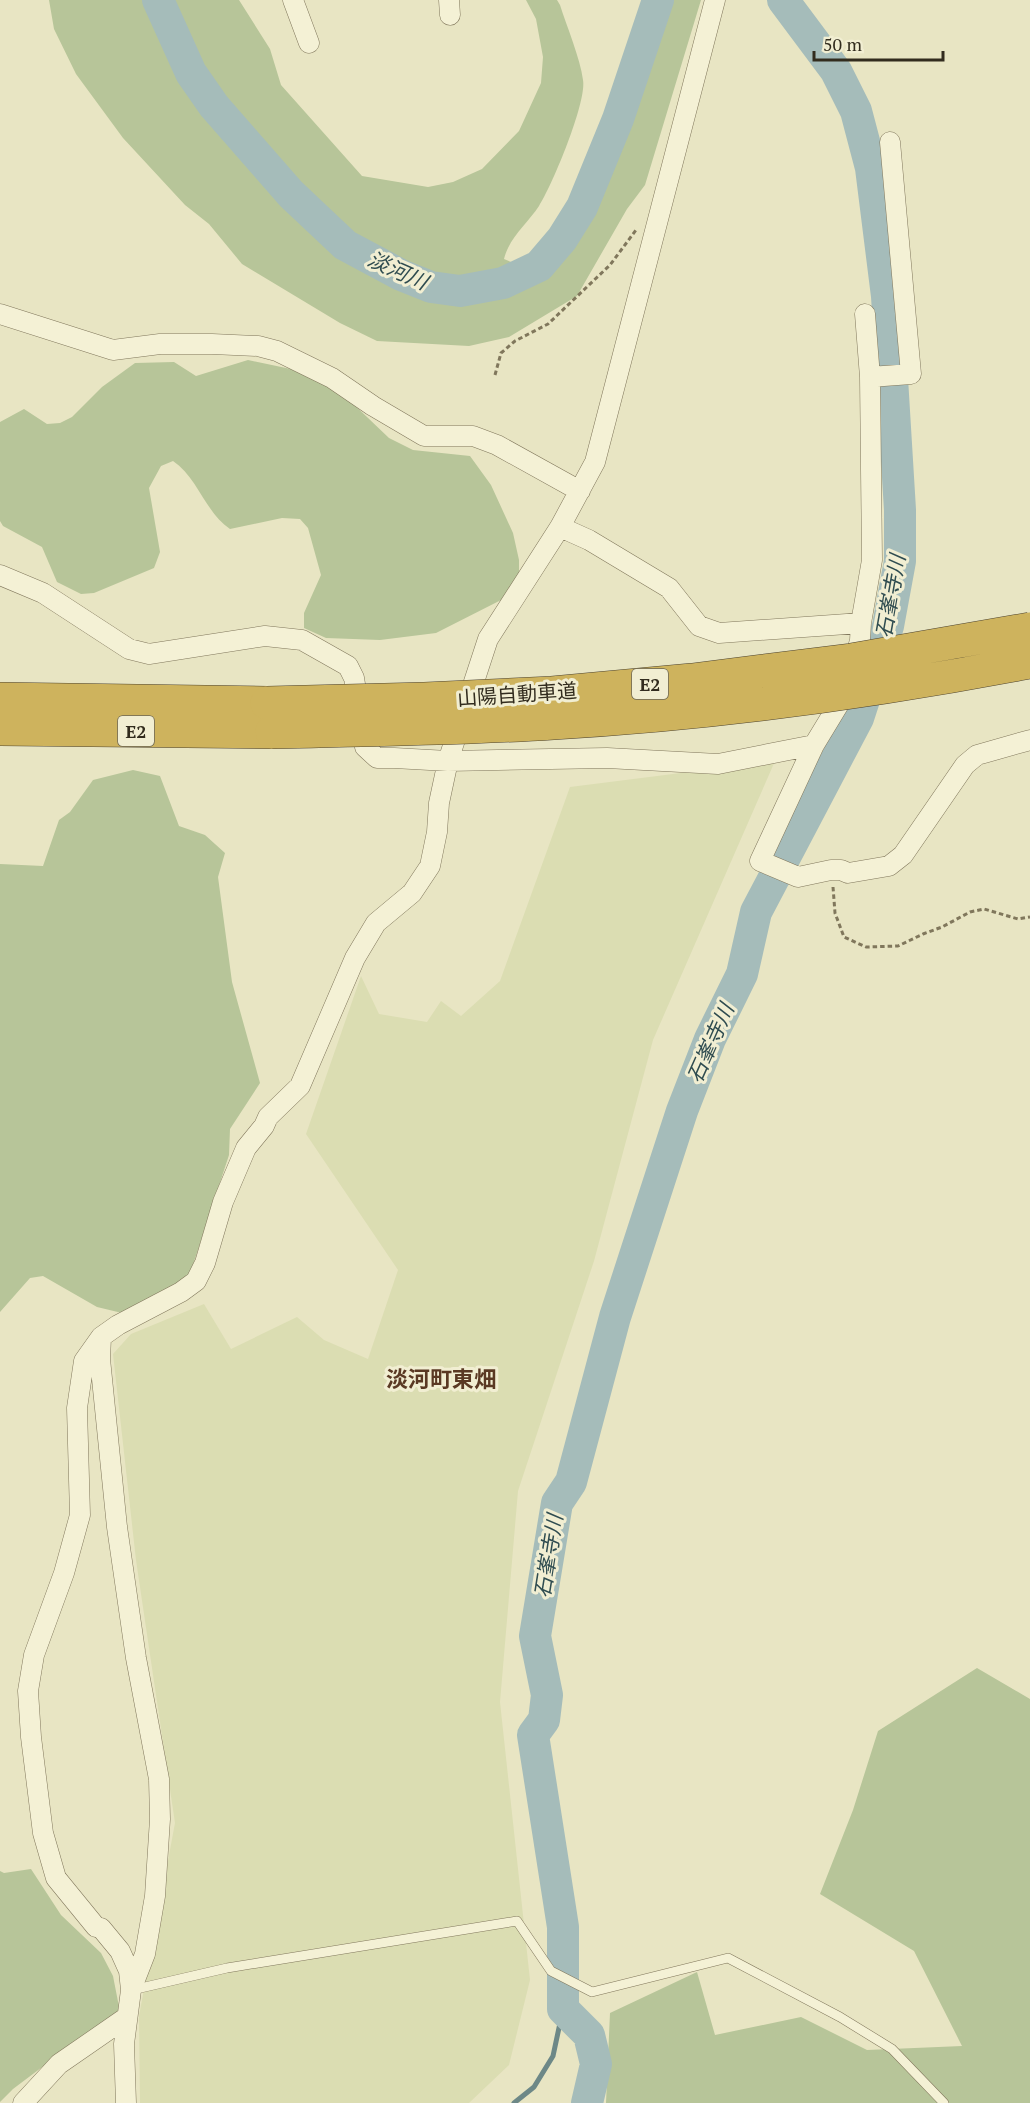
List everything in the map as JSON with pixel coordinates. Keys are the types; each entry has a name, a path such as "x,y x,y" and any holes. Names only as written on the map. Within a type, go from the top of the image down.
{"highway":[{"name":"山陽自動車道","path":"0,729 270,718 424,699 506,695 692,680 850,660 1030,629"},
{"name":"山陽自動車道","path":"0,699 425,729 543,724 694,712 853,693 1030,662"}],"street":[{"path":"292,0 309,43"},
{"path":"131,1990 129,1971 120,1951 101,1928 96,1927 56,1878 43,1833 27,1691 33,1655 64,1573 80,1515 77,1408 84,1361 101,1337 118,1325 181,1292 196,1281 205,1263 223,1203 246,1148 264,1126 268,1117 300,1086 356,958 376,923 412,892 430,866 448,761 488,639 560,527 595,462 715,0"},
{"path":"870,377 911,374 890,142"},
{"path":"0,314 113,350 160,344 212,344 258,346 277,351 333,378 373,406 424,436 473,436 497,445 580,491"},
{"path":"865,314 870,377 872,560 860,640 848,689 814,745 760,861 798,877 831,870 848,873 889,866 903,855 965,765 977,755 1030,740"},
{"path":"560,527 589,540 669,588 699,626 705,629 718,633 861,623"},
{"path":"0,575 44,592 129,649 149,654 265,636 302,640 348,666 354,678 365,747 377,758 448,761 607,758 717,764 814,745"},
{"path":"101,1337 100,1359 117,1527 136,1658 159,1779 160,1819 155,1896 145,1954 131,1990 124,2044 126,2103"},
{"path":"23,2103 59,2064 127,2017"}],"lane":[{"path":"131,1990 226,1968 518,1921 551,1971 592,1992 728,1958 840,2017 891,2049 944,2103"}],"path":[{"path":"495,375 501,353 515,341 548,324 610,265 638,227"},
{"path":"831,870 835,913 844,937 866,947 897,946 970,912 984,909 1018,919 1030,917"}],"green space":[{"path":"49,0 149,0 173,13 172,0 239,0 270,49 281,85 362,176 428,187 453,182 482,169 519,131 541,83 543,57 536,19 526,0 557,0 579,62 583,91 574,124 552,181 539,206 506,251 504,259 516,264 529,261 559,233 592,176 663,0 701,0 645,185 627,209 577,296 509,337 469,346 377,341 340,323 242,264 209,224 185,205 123,138 76,74 54,29"},
{"path":"248,360 324,376 389,438 413,450 470,456 491,485 513,533 519,560 519,573 505,598 436,633 380,640 326,638 304,628 304,613 321,575 308,528 300,519 282,518 230,529 214,514 189,476 173,461 161,466 149,488 160,552 154,568 94,593 81,594 57,582 42,547 3,526 0,521 0,422 24,409 47,424 60,423 72,417 102,387 135,363 174,362 196,376"},
{"path":"775,761 653,1040 594,1261 518,1491 500,1702 530,1980 509,2065 469,2103 140,2103 139,2016 175,1823 136,1560 113,1354 131,1334 204,1304 231,1349 297,1317 324,1340 368,1359 398,1270 306,1134 361,976 379,1014 427,1022 441,1001 461,1016 500,981 570,787"},
{"path":"133,770 160,776 179,826 205,835 225,853 218,877 232,982 260,1083 230,1129 229,1155 190,1274 149,1303 122,1313 97,1307 43,1276 30,1278 0,1312 0,864 43,866 59,820 70,812 93,780"},
{"path":"977,1668 1030,1699 1030,2103 606,2103 610,2013 697,1972 715,2035 801,2017 867,2050 962,2046 914,1951 820,1894 853,1810 878,1731"},
{"path":"31,1869 61,1915 101,1953 113,1976 121,2017 86,2034 13,2089 0,2102 0,1871 4,1873"}],"waterway":[{"name":"淡河川","path":"158,0 191,73 214,106 291,194 345,245 401,275 431,287 460,291 503,283 539,266 562,239 582,207 618,119 658,0"},
{"name":"石峯寺川","path":"587,2103 596,2064 589,2035 563,2009 563,1927 533,1735 544,1720 547,1695 535,1636 557,1503 571,1482 615,1317 682,1111 710,1039 742,974 756,912 858,718 888,626 900,561 900,510 887,296 871,168 856,111 836,71 783,0"},
{"path":"514,2103 534,2087 553,2056 563,2009"}],"district":[{"name":"淡河町東畑","path":"441,1378"}]}
